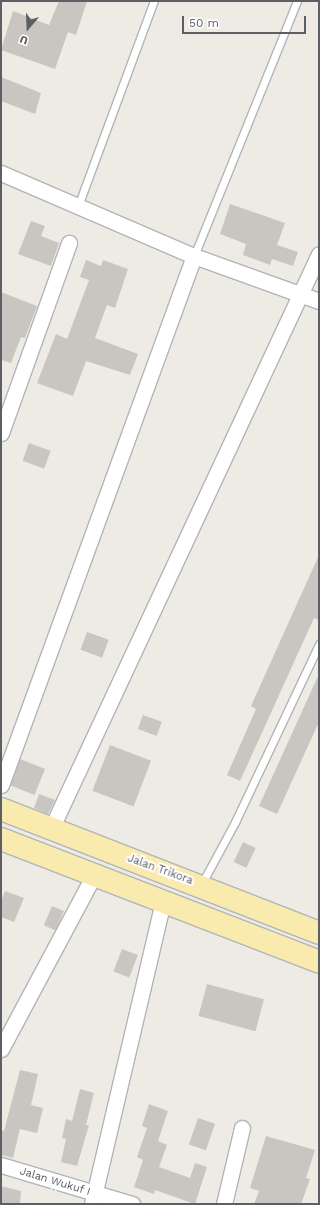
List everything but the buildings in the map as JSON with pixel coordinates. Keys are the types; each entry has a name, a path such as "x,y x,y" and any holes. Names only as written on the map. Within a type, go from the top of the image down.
{"main road":[{"name":"Jalan Trikora","path":"1,809 200,885 319,933"},
{"path":"1,839 319,962"}],"street":[{"path":"1,173 194,256 319,301"},
{"path":"1,433 69,243"},
{"path":"51,829 302,295 319,254"},
{"path":"1,786 194,256"},
{"path":"1,1049 94,875"},
{"path":"93,1199 163,902"},
{"path":"224,1204 242,1128"},
{"name":"Jalan Wukuf I","path":"1,1166 93,1199 132,1204"}],"lane":[{"path":"78,206 154,1"},
{"path":"194,256 297,1"},
{"path":"200,885 235,822 319,644"}]}
